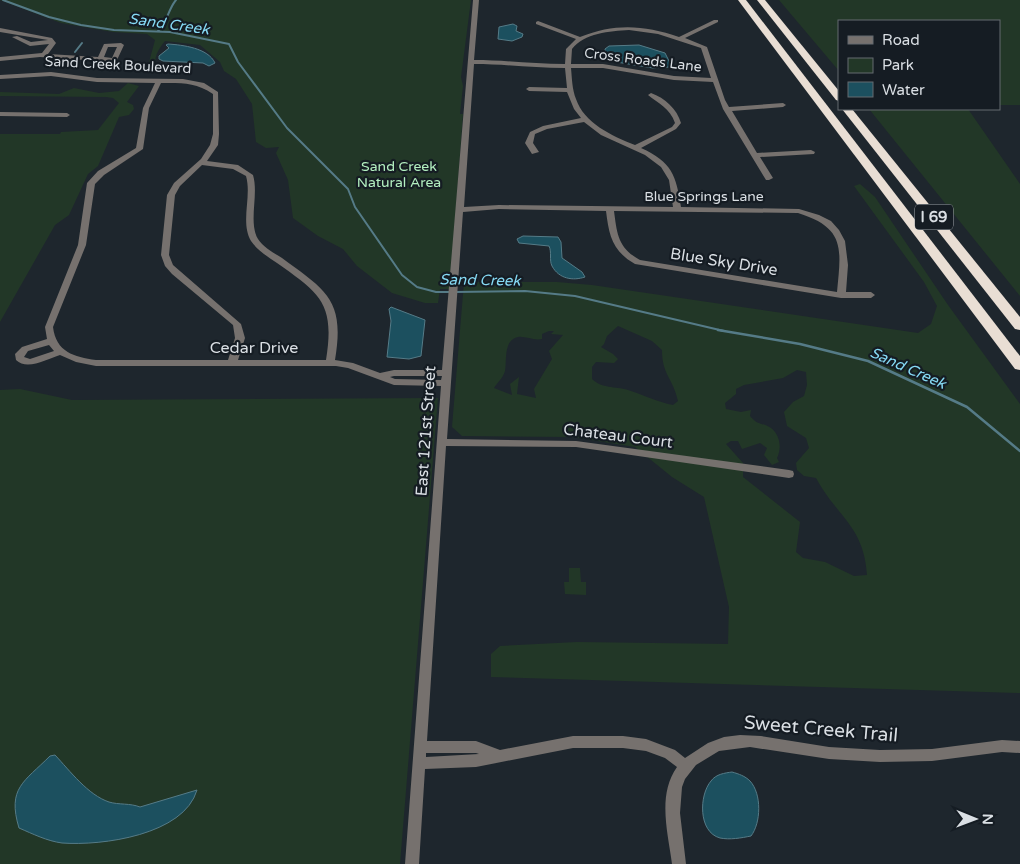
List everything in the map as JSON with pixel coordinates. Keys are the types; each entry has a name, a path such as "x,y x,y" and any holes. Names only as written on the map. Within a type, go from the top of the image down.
{"highway":[{"name":"I 69","path":"742,0 1020,366"},
{"path":"761,0 838,97"},
{"name":"I 69","path":"848,110 1020,326"}],"street":[{"name":"East 121st Street","path":"412,864 446,378 476,0"},
{"path":"679,38 716,21"},
{"path":"538,23 580,39"},
{"path":"677,208 672,179 667,169 657,159 607,134 587,119 573,102 570,90 568,46 600,31 627,28 652,30 704,47 726,109 769,178"},
{"path":"0,30 30,44 52,42 43,56"},
{"path":"0,59 43,56 114,60 121,45 106,45 100,59"},
{"name":"Cross Roads Lane","path":"471,60 536,66 603,66 674,78 715,80"},
{"name":"Sand Creek Boulevard","path":"0,77 51,74 97,80 197,82 211,88 216,93 216,140 202,163"},
{"path":"51,340 25,349 19,358 22,362 30,362 60,352 51,340 49,327 82,245 91,183 101,173 130,157 139,149 146,108 159,80"},
{"path":"529,90 570,90"},
{"path":"635,148 674,128 678,123 677,118 664,102 651,95"},
{"path":"726,109 783,106"},
{"path":"0,114 67,115"},
{"path":"534,152 529,143 532,132 545,127 587,119"},
{"path":"756,155 810,152"},
{"path":"232,363 240,333 237,324 175,272 169,266 165,255 172,191 202,163 235,167 249,175 253,238 261,247 315,286 331,308 335,339 330,363"},
{"name":"Blue Springs Lane","path":"460,207 792,210 823,220 836,232 844,249 841,295"},
{"name":"Blue Sky Drive","path":"610,208 615,243 621,252 638,262 841,295 871,295"},
{"name":"Cedar Drive","path":"60,352 76,359 96,363 330,363 350,365 394,382 446,378"},
{"name":"Chateau Court","path":"442,442 576,444 788,474"},
{"name":"Sweet Creek Trail","path":"686,766 713,746 739,741 762,742 813,751 851,754 929,755 1000,744 1020,747"},
{"path":"418,763 476,761 497,755 528,752 564,742 623,742 658,748 686,766 677,782 673,803 679,864"},
{"path":"420,747 476,747 497,755"}],"green space":[{"name":"Sand Creek Natural Area","path":"0,0 471,0 461,77 463,86 460,114 463,114 450,289 440,289 438,303 425,303 392,293 357,266 343,249 318,236 293,218 288,180 276,153 279,147 266,148 256,142 252,104 236,79 224,71 220,62 200,45 165,41 157,53 156,67 151,68 148,66 155,40 147,34 113,32 61,23"},
{"path":"779,0 1020,0 1020,105 1000,105 1000,20 838,20 838,70"},
{"path":"128,83 139,86 127,102 133,105 134,109 129,115 119,117 98,166 88,174 69,215 55,225 0,322 0,134 60,134 61,132 98,130 119,103 113,98 106,97 0,96 0,92 59,94 74,88 99,93 119,91"},
{"path":"870,110 969,110 1020,184 1020,296"},
{"path":"860,184 875,197 948,305 1020,404 1020,693 491,677 491,654 500,646 577,642 728,644 729,607 704,497 672,477 635,447 573,437 462,436 452,427 464,282 557,282 592,285 918,333 931,324 937,306 924,282 854,186","holes":["618,326 652,341 662,350 664,365 678,401 673,405 667,404 628,390 605,386 592,379 592,367 596,362 614,363 618,359 601,347 607,336","554,331 551,334 563,335 549,351 552,359 534,389 536,398 517,394 519,377 510,384 512,395 494,388 505,371 510,342 518,337 542,339 542,334","797,370 806,372 807,385 804,396 793,402 784,412 787,426 806,438 809,448 796,463 797,470 804,476 816,478 855,533 865,558 867,575 854,576 825,562 803,558 796,552 800,522 743,477 743,463 726,444 731,441 738,441 742,449 760,443 767,448 764,455 772,465 779,462 777,458 779,442 774,431 753,419 750,416 751,410 741,412 726,409 725,403 736,394 736,389 744,385 783,378"]},
{"path":"20,389 72,400 438,398 400,864 0,864 0,390"},
{"path":"569,568 580,568 581,582 586,582 586,595 565,594 564,582 569,582"}],"water":[{"path":"513,24 517,26 516,31 523,34 522,37 512,41 498,39 499,27"},
{"path":"166,45 188,46 201,51 212,58 215,63 209,66 203,63 163,61 159,59 159,56 169,48"},
{"path":"639,45 665,53 671,65 670,67 653,68 610,61 606,56 605,49 609,46"},
{"path":"523,236 558,237 561,242 562,258 582,272 585,277 571,279 558,274 551,264 549,246 519,243 517,239"},
{"path":"391,307 425,320 421,356 409,359 387,357 391,321 389,309"},
{"path":"55,755 87,788 101,799 109,802 140,807 197,790 189,805 176,818 159,827 119,839 79,843 56,842 19,828 15,804 20,787 50,756"},
{"path":"732,772 750,781 757,793 759,809 757,824 751,836 732,839 720,838 708,829 704,821 704,795 707,787 715,777"}],"waterway":[{"name":"Sand Creek","path":"3,0 49,17 81,25 114,30 170,32 229,44 238,62 287,128 348,189 355,207 402,275 417,287 436,292 450,292"},
{"path":"158,31 176,0"},
{"path":"75,52 82,43"},
{"name":"Sand Creek","path":"455,292 525,291 575,296 724,331"},
{"name":"Sand Creek","path":"718,330 800,344 868,361 967,407 1020,451"}]}
